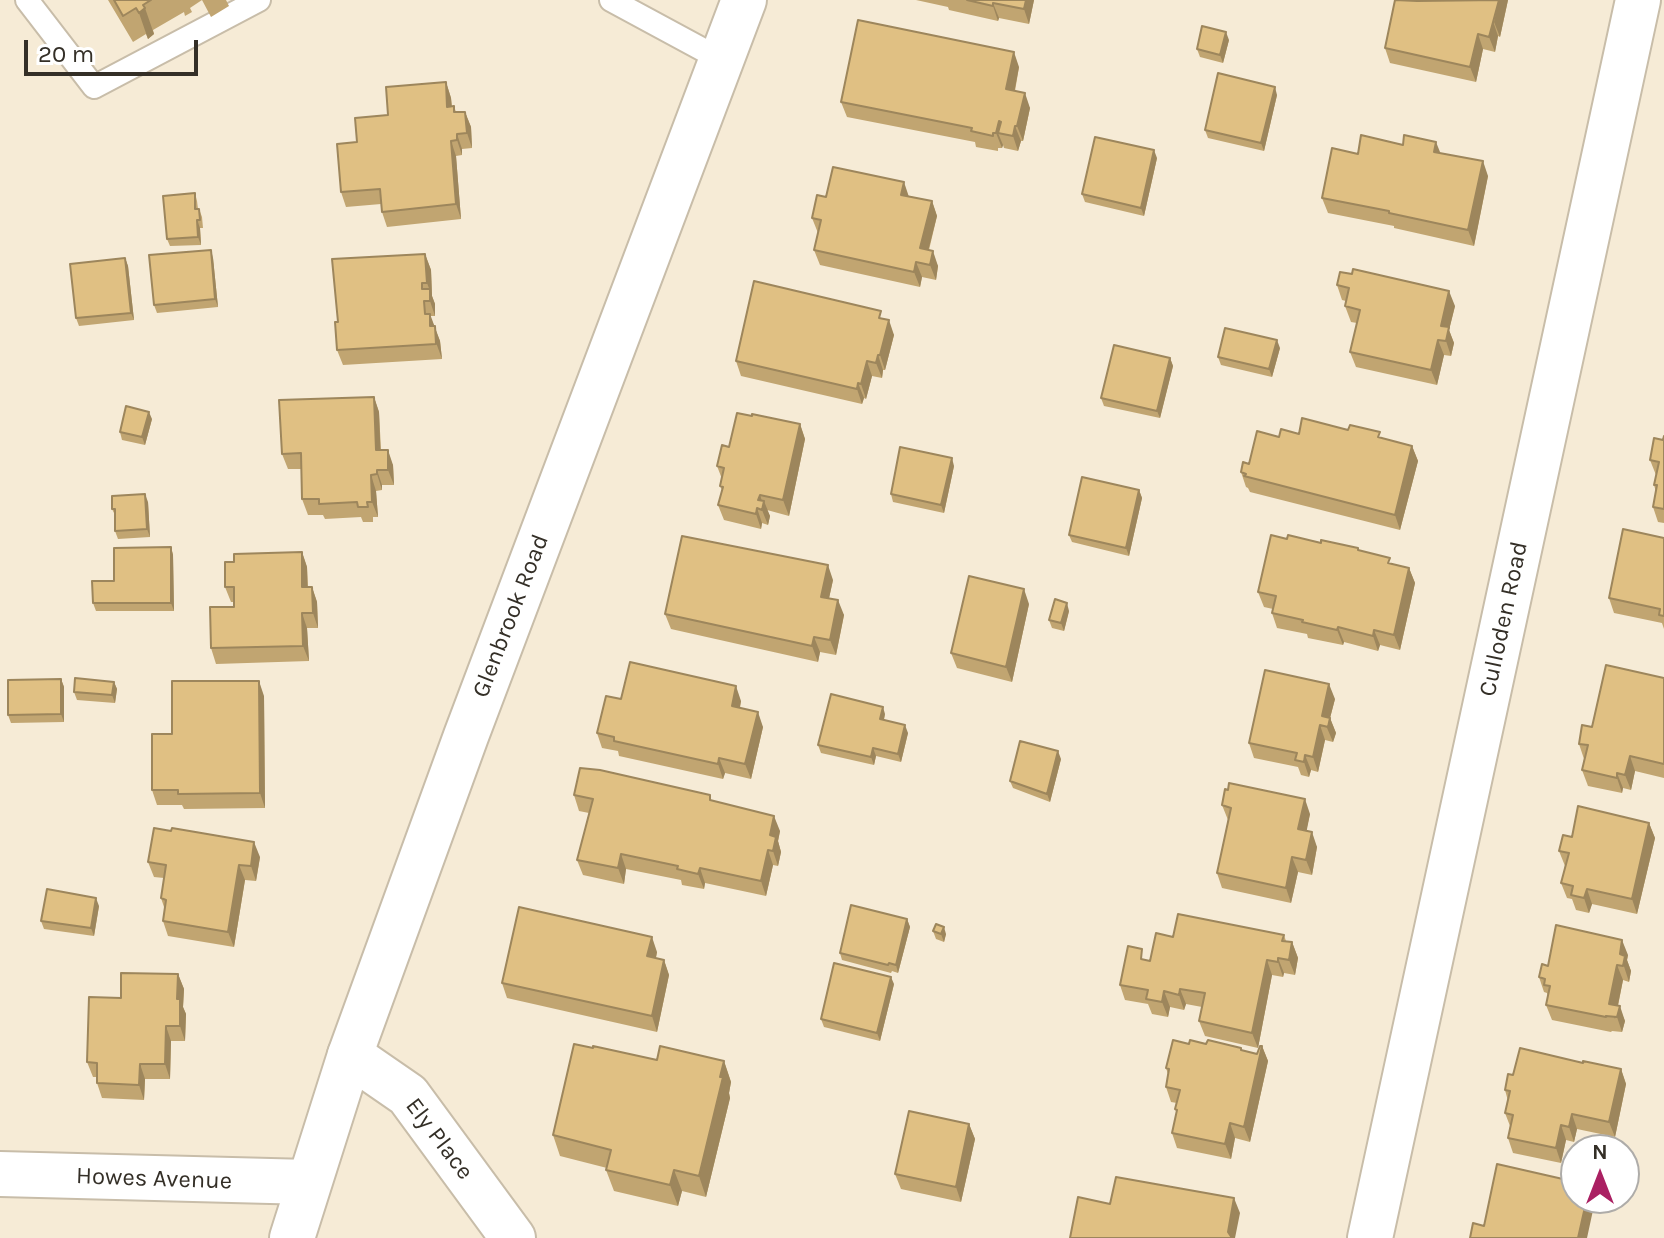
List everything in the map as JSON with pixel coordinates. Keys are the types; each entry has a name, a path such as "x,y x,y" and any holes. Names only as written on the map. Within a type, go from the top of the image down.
{"street":[{"name":"Glenbrook Road","path":"292,1238 350,1055 466,736 744,0"},
{"name":"Culloden Road","path":"1370,1238 1638,0"},
{"name":"Ely Place","path":"350,1055 408,1095 513,1238"},
{"name":"Howes Avenue","path":"0,1174 309,1182"}],"lane":[{"path":"27,0 94,87 259,0"},
{"path":"611,0 722,60"}],"building":[{"path":"114,0 151,0 143,5 145,8 139,13 136,8 123,16"},
{"path":"967,0 1026,0 1024,9"},
{"path":"1395,0 1499,0 1489,37 1478,34 1470,67 1385,48"},
{"path":"858,20 1014,52 1006,89 1025,93 1013,136 998,133 999,121 993,136 971,131 972,128 841,102"},
{"path":"1202,26 1226,32 1220,55 1197,49"},
{"path":"1218,73 1275,87 1261,143 1205,130"},
{"path":"446,82 447,107 454,106 454,112 465,112 467,133 457,134 457,140 451,141 456,204 382,212 380,189 341,192 337,144 357,142 355,118 388,115 386,87"},
{"path":"1361,135 1403,145 1404,135 1436,142 1434,152 1483,161 1468,230 1322,198 1332,148 1358,154"},
{"path":"1095,137 1154,150 1141,208 1082,194"},
{"path":"833,167 904,182 901,195 932,201 920,248 933,251 930,265 916,262 914,272 814,250 821,220 812,218 817,195 826,197"},
{"path":"195,193 195,209 199,209 200,220 197,220 198,237 167,239 163,196"},
{"path":"211,250 215,299 154,305 149,255"},
{"path":"425,254 427,283 422,283 422,289 430,289 430,301 424,301 425,314 430,314 430,326 435,326 436,344 337,350 335,322 338,322 332,259"},
{"path":"125,258 131,313 76,318 70,264"},
{"path":"1353,269 1449,291 1441,326 1449,327 1446,341 1438,340 1431,370 1350,352 1360,310 1345,306 1349,288 1337,285 1340,272 1352,274"},
{"path":"754,281 881,311 879,318 889,320 880,355 876,363 867,361 857,389 736,361"},
{"path":"1225,328 1277,340 1269,369 1218,357"},
{"path":"1114,345 1170,358 1157,411 1101,398"},
{"path":"374,397 376,450 388,450 388,470 377,470 377,474 371,475 372,502 367,502 368,507 358,507 357,502 319,504 319,499 302,499 301,453 282,454 279,400"},
{"path":"126,406 149,412 142,437 120,432"},
{"path":"737,413 800,424 783,500 760,495 758,500 764,501 762,510 757,508 756,514 718,505 724,468 717,466 722,445 729,447"},
{"path":"1302,418 1348,430 1350,425 1380,432 1378,437 1412,446 1395,515 1244,476 1246,474 1241,472 1243,462 1249,464 1257,431 1279,437 1281,429 1299,434"},
{"path":"1664,436 1664,509 1653,507 1659,462 1650,460 1654,438 1663,440"},
{"path":"900,447 952,458 941,505 891,494"},
{"path":"1082,477 1139,490 1126,548 1069,535"},
{"path":"145,494 147,529 115,531 112,496"},
{"path":"1623,529 1664,538 1664,616 1659,615 1660,609 1609,598"},
{"path":"1271,535 1287,539 1288,535 1358,548 1390,558 1388,563 1409,568 1394,635 1374,630 1373,636 1338,627 1337,630 1272,613 1276,596 1258,592"},
{"path":"682,536 828,565 821,597 838,600 830,640 814,637 812,646 665,614"},
{"path":"171,547 171,603 93,603 92,581 114,581 114,548"},
{"path":"302,552 302,587 312,587 313,613 302,613 303,646 211,648 210,607 234,607 234,587 225,587 225,562 234,562 234,554"},
{"path":"969,576 1024,589 1006,667 951,653"},
{"path":"1055,599 1067,603 1061,623 1049,620"},
{"path":"630,662 736,686 732,706 758,712 745,764 719,758 718,764 614,741 614,737 597,733 606,696 621,699"},
{"path":"1606,665 1664,678 1664,764 1630,756 1625,775 1617,773 1617,778 1582,770 1588,745 1579,744 1582,725 1592,727"},
{"path":"1265,670 1329,684 1322,716 1330,718 1328,727 1320,725 1313,757 1305,755 1304,762 1295,760 1297,753 1249,743"},
{"path":"75,678 114,682 112,695 74,692"},
{"path":"61,679 61,714 8,715 8,680"},
{"path":"172,681 259,681 260,793 178,794 178,790 152,790 152,734 172,734"},
{"path":"831,694 883,707 880,719 905,725 898,754 873,748 871,757 818,745"},
{"path":"1020,741 1058,751 1047,794 1010,781"},
{"path":"580,768 710,795 710,800 774,816 770,835 776,837 773,851 768,850 761,881 700,868 698,874 677,869 678,866 621,854 618,868 577,860 593,799 574,795"},
{"path":"1229,783 1305,799 1298,829 1312,832 1306,860 1292,857 1286,888 1217,873 1231,808 1222,805"},
{"path":"1578,806 1649,823 1632,899 1587,889 1584,898 1571,895 1573,886 1561,883 1569,853 1559,851 1563,835 1572,837"},
{"path":"154,828 171,831 172,828 254,842 251,866 239,865 228,932 163,921 166,900 161,898 166,865 148,862"},
{"path":"47,889 96,898 91,928 41,921"},
{"path":"851,905 907,919 896,965 840,953"},
{"path":"519,907 652,937 647,956 664,960 652,1016 502,983"},
{"path":"1178,914 1284,935 1282,941 1292,942 1289,960 1267,960 1252,1033 1199,1021 1205,993 1180,989 1179,995 1164,991 1162,1002 1146,999 1148,990 1120,985 1128,946 1142,949 1141,959 1150,961 1156,933 1173,937"},
{"path":"936,924 944,927 941,934 933,931"},
{"path":"1556,925 1622,940 1620,954 1625,956 1623,966 1617,965 1609,1004 1620,1006 1617,1017 1546,1005 1550,986 1544,985 1545,979 1539,977 1542,964 1548,966"},
{"path":"834,963 891,977 877,1033 821,1019"},
{"path":"121,973 178,974 180,1026 166,1026 165,1064 140,1064 139,1085 97,1083 97,1063 87,1062 89,997 121,998"},
{"path":"1173,1040 1206,1044 1208,1040 1257,1054 1262,1046 1244,1127 1230,1123 1225,1144 1172,1133 1180,1090 1166,1087 1169,1069 1166,1068"},
{"path":"574,1044 657,1060 660,1046 724,1061 720,1077 723,1077 699,1176 674,1170 670,1185 606,1170 611,1150 553,1135"},
{"path":"1520,1048 1621,1069 1609,1122 1572,1114 1569,1127 1561,1125 1556,1148 1508,1138 1513,1115 1505,1113 1510,1091 1505,1090 1508,1074 1513,1075"},
{"path":"909,1111 969,1124 956,1187 895,1174"},
{"path":"1497,1164 1560,1178 1560,1214 1583,1214 1578,1238 1470,1238 1473,1223 1484,1226"},
{"path":"1116,1177 1234,1198 1228,1232 1232,1238 1070,1238 1078,1197 1110,1204"}]}
